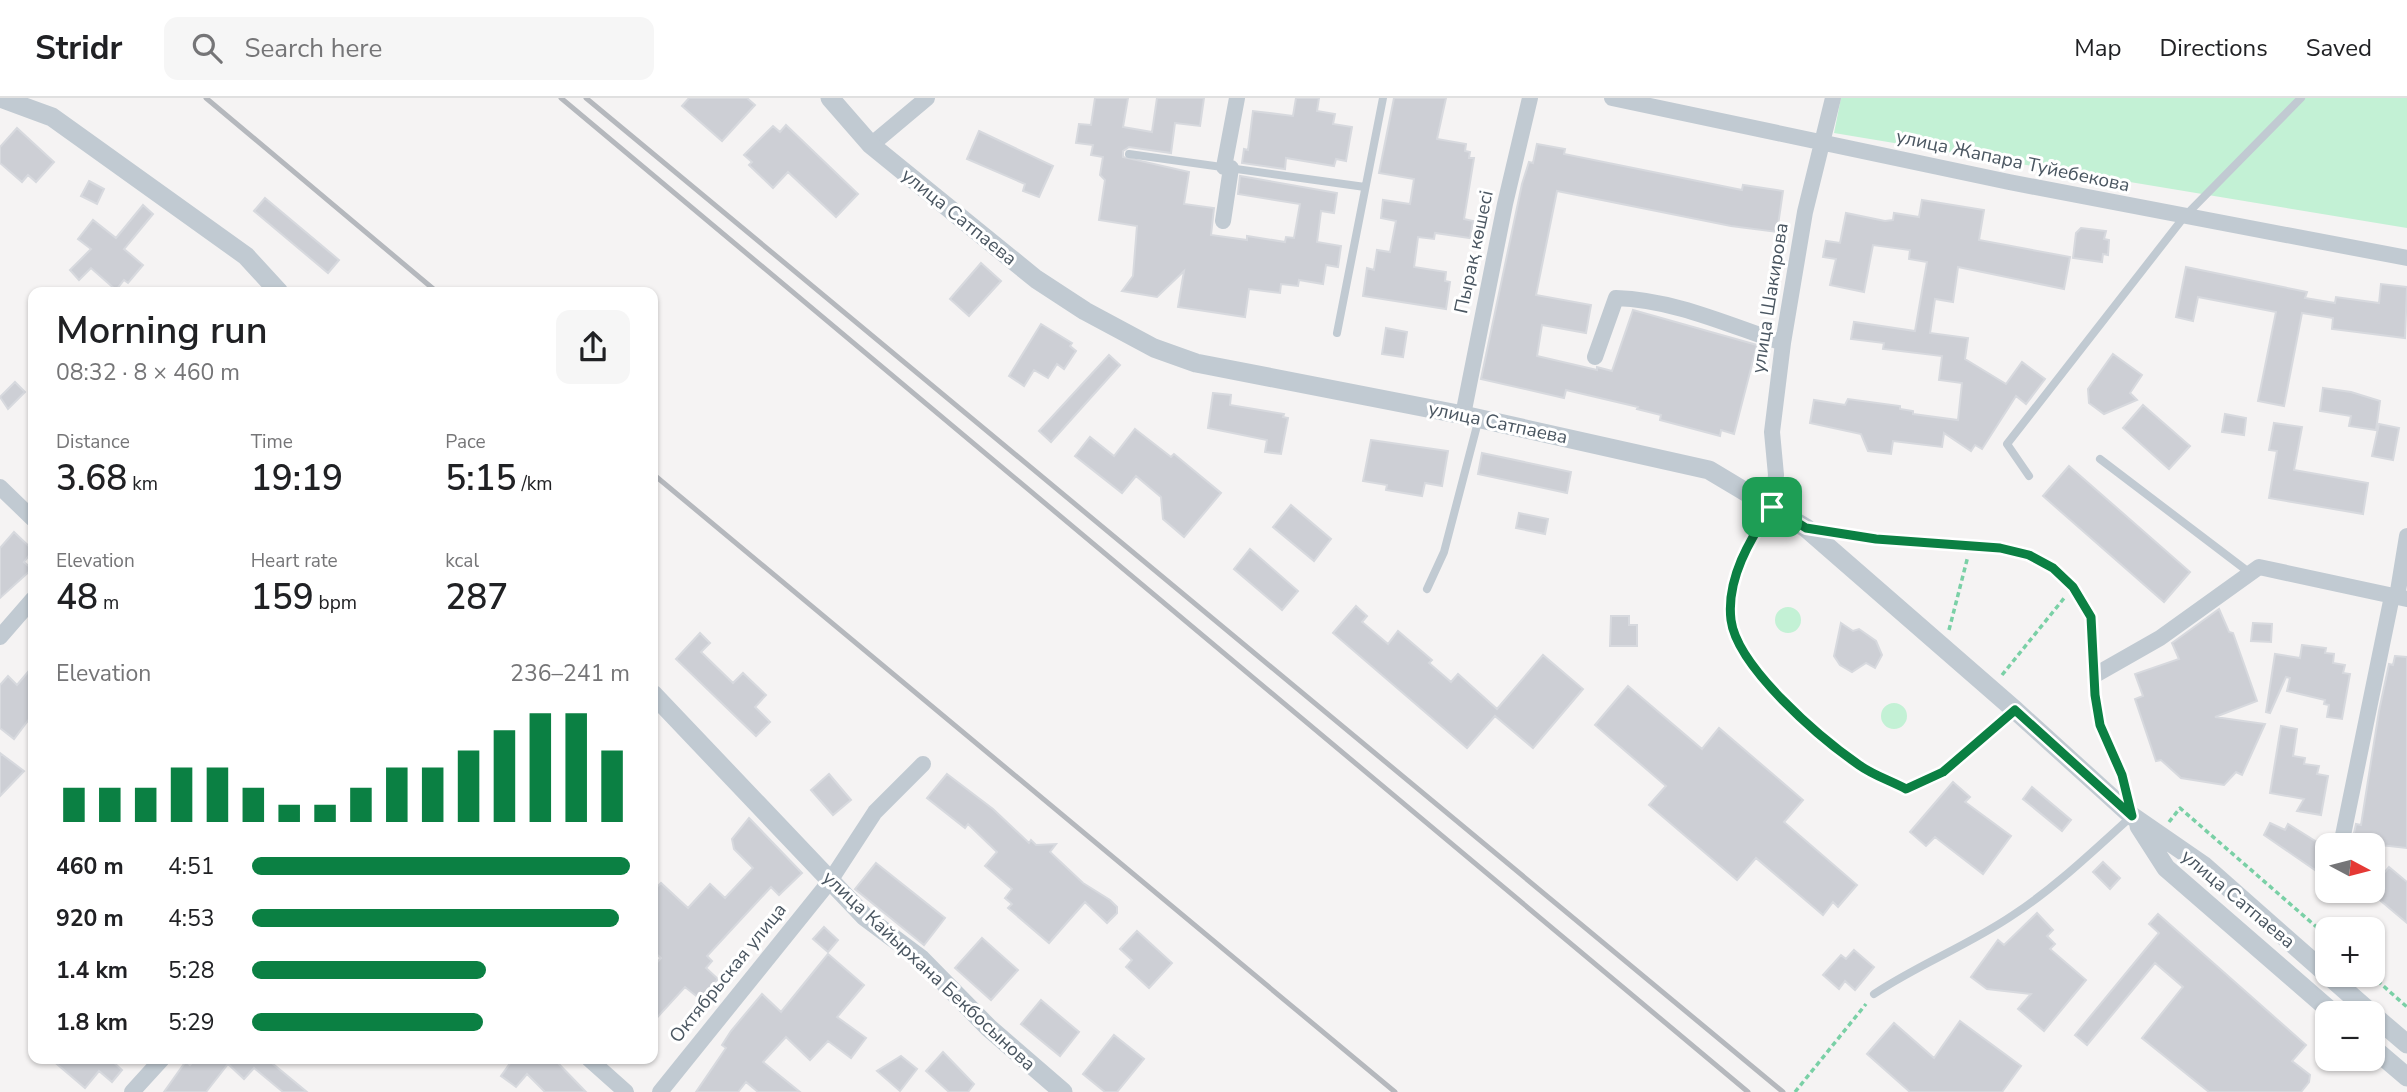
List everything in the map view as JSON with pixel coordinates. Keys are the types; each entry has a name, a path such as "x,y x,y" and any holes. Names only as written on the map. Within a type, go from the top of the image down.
{"street":[{"path":"0,98 52,117 246,256 274,287"},
{"name":"улица Сатпаева","path":"830,98 871,145 1036,279 1086,312 1154,348 1196,363 1471,417 1709,470 1772,507 1806,528 2132,816 2203,865 2357,1001"},
{"path":"871,145 927,98"},
{"path":"1223,221 1237,98"},
{"name":"Пырақ көшесі","path":"1471,417 1505,204 1530,98"},
{"name":"улица Жапара Туйебекова","path":"1612,98 2184,217 2407,258"},
{"name":"улица Шакирова","path":"1772,507 1776,475 1772,432 1783,343 1820,143 1833,98"},
{"path":"1595,358 1616,298 1675,305 1783,343"},
{"path":"0,487 28,514"},
{"path":"2344,833 2399,597 2407,536"},
{"path":"2095,675 2160,638 2259,567 2399,597"},
{"path":"0,637 28,605"},
{"name":"улица Кайырхана Бекбосынова","path":"658,699 865,917 920,958 999,1037 1063,1092"},
{"name":"Октябрьская улица","path":"660,1092 830,881 875,813 923,764"},
{"name":"улица Сатпаева","path":"2132,816 2166,868 2319,1001"},
{"name":"улица Сатпаева","path":"2385,1025 2407,1044"},
{"path":"2385,1058 2407,1077"},
{"path":"132,1092 157,1064"},
{"path":"595,1064 626,1092"}],"lane":[{"path":"1337,333 1383,98"},
{"path":"2029,476 2007,444 2184,217 2301,98"},
{"path":"1129,154 1365,187"},
{"path":"1427,589 1444,552 1471,417"},
{"path":"2100,459 2250,573"},
{"path":"1772,507 1752,536 1735,576 1730,618 1737,644 1789,708 1860,766 1906,789 1943,772 2015,710"},
{"path":"1806,528 1876,539 1970,548 2000,548 2029,555 2053,568 2073,587 2091,617 2100,725 2122,775 2132,816 2014,915 1971,941 1911,970 1874,994"}],"path":[{"path":"1945,649 1970,548"},
{"path":"1991,689 2073,587"},
{"path":"2159,835 2180,808 2315,926"},
{"path":"2384,987 2407,1007"},
{"path":"1795,1092 1874,994"}],"green space":[{"path":"1841,98 2407,98 2407,228 1834,133"},
{"path":"1788,607 1797,611 1801,620 1797,629 1788,633 1779,629 1775,620 1779,611"},
{"path":"1894,703 1903,707 1907,716 1903,725 1894,729 1885,725 1881,716 1885,707"}],"building":[{"path":"689,98 747,98 755,105 722,141 682,106"},
{"path":"1095,98 1128,98 1123,127 1152,132 1157,98 1204,98 1200,126 1175,123 1171,153 1129,147 1123,151 1123,157 1189,172 1184,204 1214,208 1211,235 1247,240 1247,236 1285,242 1286,237 1294,238 1300,204 1238,194 1240,176 1337,193 1334,213 1321,211 1317,242 1341,246 1338,267 1326,265 1323,284 1299,280 1298,286 1281,284 1280,293 1249,289 1245,317 1178,307 1184,271 1157,297 1122,291 1133,276 1137,226 1099,220 1105,180 1100,175 1103,157 1091,155 1093,145 1076,143 1079,124 1091,125"},
{"path":"1296,98 1319,98 1317,111 1335,114 1333,124 1352,127 1346,161 1336,159 1334,166 1286,158 1285,169 1242,163 1244,149 1248,150 1253,111 1293,116"},
{"path":"1394,98 1446,98 1437,139 1466,144 1465,151 1470,152 1469,158 1474,158 1464,219 1473,221 1470,238 1435,233 1434,239 1418,237 1414,267 1446,272 1445,281 1450,282 1446,309 1363,296 1367,268 1374,270 1377,250 1390,252 1396,221 1381,218 1383,200 1410,204 1414,179 1379,173"},
{"path":"786,125 858,194 836,217 788,172 773,188 749,165 752,162 744,155 773,126 780,132"},
{"path":"17,128 54,162 36,182 28,175 22,182 0,163 0,147"},
{"path":"979,131 1053,166 1039,197 1023,191 1025,184 967,159"},
{"path":"1537,144 1565,149 1564,154 1742,190 1743,185 1783,191 1777,232 1731,226 1557,191 1536,295 1591,305 1586,333 1542,325 1537,356 1597,370 1597,367 1612,371 1633,310 1757,345 1734,434 1721,430 1720,436 1660,420 1661,415 1637,409 1638,407 1566,390 1564,398 1481,379 1522,184 1529,162 1533,163"},
{"path":"89,181 104,189 97,204 81,196"},
{"path":"265,198 339,260 328,273 254,211"},
{"path":"1922,200 1984,210 1979,240 2070,257 2064,289 1958,267 1953,302 1935,299 1930,333 1968,338 1965,359 2006,384 2022,362 2045,379 2026,404 2016,396 1982,449 1975,445 1971,451 1944,433 1942,447 1893,441 1891,454 1868,451 1861,434 1810,423 1814,400 1845,405 1848,399 1900,406 1900,409 1913,411 1913,414 1958,420 1962,383 1939,380 1942,356 1883,349 1884,343 1851,339 1854,322 1915,331 1927,262 1909,259 1910,250 1873,245 1864,292 1830,285 1836,259 1823,257 1826,241 1840,243 1846,213 1885,221 1893,220 1894,213 1919,217"},
{"path":"143,205 153,214 124,249 143,265 128,283 124,280 118,287 113,287 91,268 79,280 70,270 91,249 78,239 93,220 116,238"},
{"path":"2081,228 2106,231 2104,239 2109,240 2108,255 2103,254 2102,262 2073,258 2076,233"},
{"path":"981,263 1001,281 969,316 950,299"},
{"path":"2186,267 2307,292 2305,298 2335,303 2336,297 2379,303 2381,284 2407,287 2405,338 2332,329 2333,318 2302,313 2284,406 2258,401 2276,312 2198,297 2193,321 2176,317"},
{"path":"1041,324 1072,343 1070,346 1076,351 1064,369 1057,364 1048,378 1034,370 1024,386 1009,376"},
{"path":"1386,328 1407,332 1403,357 1382,354"},
{"path":"2113,354 2142,375 2130,393 2137,400 2104,414 2089,403 2088,389"},
{"path":"1109,355 1120,365 1051,442 1039,431"},
{"path":"15,382 25,392 8,409 0,397"},
{"path":"2323,388 2351,392 2380,401 2376,430 2349,426 2351,416 2320,411"},
{"path":"1213,393 1231,395 1230,405 1284,414 1283,417 1288,418 1281,454 1265,452 1267,440 1208,428"},
{"path":"2143,405 2190,446 2169,469 2123,428"},
{"path":"2225,414 2246,418 2244,435 2222,432"},
{"path":"2274,423 2302,427 2294,470 2368,483 2363,514 2269,498 2277,451 2269,450"},
{"path":"2379,424 2399,428 2393,460 2372,456"},
{"path":"1135,429 1171,457 1174,454 1221,493 1184,537 1163,519 1161,497 1136,476 1122,493 1075,456 1090,437 1114,456"},
{"path":"1371,440 1448,451 1442,486 1425,483 1422,496 1386,490 1387,485 1363,481"},
{"path":"1482,453 1571,472 1567,493 1478,474"},
{"path":"2069,466 2190,572 2164,602 2043,496"},
{"path":"1291,505 1331,539 1314,561 1273,527"},
{"path":"1519,513 1548,519 1545,534 1516,528"},
{"path":"14,532 28,545 28,557 24,562 28,566 28,573 0,598 0,548"},
{"path":"1250,549 1298,591 1282,610 1234,569"},
{"path":"1356,606 1367,616 1362,622 1388,644 1398,631 1432,660 1429,663 1451,682 1458,674 1497,709 1543,655 1583,689 1533,748 1495,716 1467,748 1333,633"},
{"path":"2219,609 2229,632 2233,633 2257,701 2215,717 2265,724 2242,775 2236,772 2224,785 2181,778 2161,760 2156,761 2135,699 2143,696 2135,674 2179,659 2172,643"},
{"path":"1611,616 1629,616 1629,625 1637,625 1637,646 1610,646"},
{"path":"1841,623 1853,631 1859,629 1876,641 1882,655 1875,668 1866,663 1852,672 1840,665 1834,656"},
{"path":"2253,623 2272,624 2271,642 2251,641"},
{"path":"700,633 710,643 701,652 733,683 743,673 766,695 755,707 770,722 756,736 676,659"},
{"path":"2302,645 2326,648 2325,653 2334,654 2333,663 2345,665 2343,673 2350,674 2342,719 2327,717 2329,705 2324,704 2325,700 2287,691 2290,678 2286,677 2270,713 2266,712 2275,654 2300,658"},
{"path":"2395,656 2407,657 2407,848 2385,846 2385,833 2354,833 2356,824 2361,825 2379,711 2389,664 2393,665"},
{"path":"28,672 28,721 14,739 0,728 0,685 8,676 17,685"},
{"path":"1628,686 1702,749 1719,728 1803,800 1784,822 1857,885 1838,907 1833,902 1823,915 1756,858 1737,880 1649,805 1666,786 1595,725"},
{"path":"2281,726 2297,729 2293,756 2305,758 2304,764 2319,766 2317,774 2328,776 2321,815 2297,811 2304,799 2270,793"},
{"path":"0,753 24,771 0,796"},
{"path":"829,774 851,800 833,815 811,790"},
{"path":"947,774 993,809 1029,843 1031,840 1036,845 1056,844 1050,852 1083,883 1110,900 1117,907 1117,913 1107,923 1085,902 1049,943 1008,908 1012,904 1005,898 1012,889 985,866 997,852 968,824 965,828 927,798"},
{"path":"1953,782 1970,797 1965,802 2011,836 1983,874 1935,837 1926,846 1910,832"},
{"path":"2032,787 2071,820 2062,831 2023,799"},
{"path":"749,818 802,873 779,895 771,887 707,956 712,961 706,968 718,979 700,999 685,987 658,1017 658,961 661,958 658,955 658,886 661,883 688,908 710,884 725,898 753,868 734,849 732,839"},
{"path":"2270,823 2285,830 2288,824 2315,841 2315,870 2264,835"},
{"path":"2103,862 2120,878 2110,889 2093,872"},
{"path":"876,863 945,918 924,945 855,889"},
{"path":"2389,867 2407,882 2407,923 2383,903 2385,872"},
{"path":"2037,913 2053,930 2047,936 2055,944 2050,949 2086,980 2044,1031 2018,1009 2031,994 1987,989 1971,977 1998,940 2004,945"},
{"path":"2158,914 2306,1045 2292,1061 2310,1075 2309,1082 2301,1092 2209,1092 2142,1038 2183,987 2155,963 2087,1045 2075,1035 2159,933 2149,924"},
{"path":"824,927 838,940 828,952 813,939"},
{"path":"1137,931 1172,963 1149,988 1126,967 1132,960 1120,949"},
{"path":"982,938 1018,970 991,1000 955,968"},
{"path":"1854,950 1874,967 1855,990 1845,981 1839,989 1823,975 1841,955 1846,959"},
{"path":"828,954 864,985 837,1017 866,1038 851,1058 828,1041 810,1060 786,1037 763,1062 800,1092 758,1092 746,1082 738,1092 696,1092 726,1048 722,1045 731,1031 762,994 781,1012"},
{"path":"1041,1000 1079,1032 1060,1056 1021,1024"},
{"path":"1960,1021 2021,1066 2002,1092 1910,1092 1867,1054 1894,1023 1934,1058"},
{"path":"1114,1035 1144,1059 1117,1092 1105,1092 1083,1074"},
{"path":"943,1052 974,1084 968,1092 949,1092 926,1071"},
{"path":"901,1056 917,1069 900,1091 877,1071"},
{"path":"57,1064 115,1064 122,1070 112,1082 99,1071 85,1088"},
{"path":"184,1064 228,1064 206,1092 164,1092"},
{"path":"228,1064 273,1064 307,1092 283,1092 254,1068 244,1079"},
{"path":"509,1064 559,1064 586,1092 545,1092 527,1074 516,1087 501,1076"}],"railway":[{"path":"206,98 431,287"},
{"path":"561,98 1748,1092"},
{"path":"586,98 1783,1092"},
{"path":"658,478 1395,1092"}],"route":[{"path":"1772,507 1806,528 1876,539 1970,548 2000,548 2029,555 2053,568 2073,587 2091,617 2095,695 2100,725 2122,775 2132,816 2015,710 1943,772 1906,789 1860,766 1789,708 1737,644 1730,618 1735,576 1752,536 1772,507"}]}
